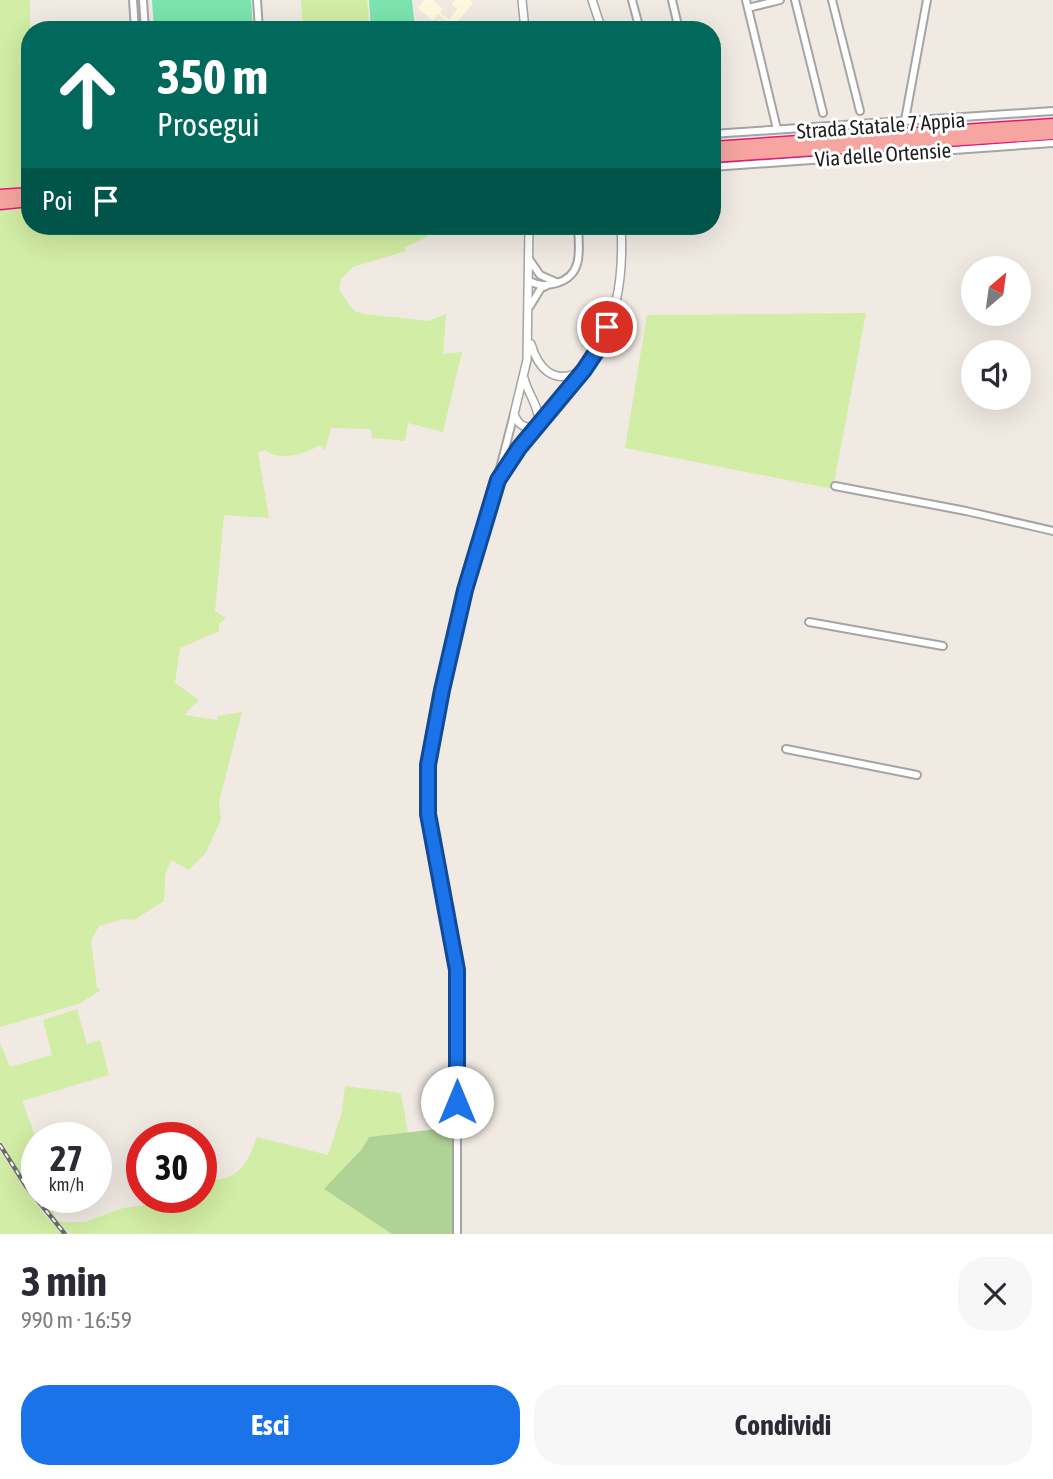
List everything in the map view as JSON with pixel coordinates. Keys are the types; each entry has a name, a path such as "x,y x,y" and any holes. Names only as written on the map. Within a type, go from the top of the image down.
{"highway":[{"name":"Strada Statale 7 Appia","path":"721,146 1053,124"},
{"name":"Strada Statale 7 Appia","path":"721,156 1053,134"},
{"path":"0,195 21,194"},
{"path":"0,204 21,202"}],"street":[{"path":"133,0 134,21"},
{"path":"143,0 145,21"},
{"path":"257,0 258,21"},
{"path":"522,0 525,21"},
{"path":"592,0 600,21"},
{"path":"632,0 638,21"},
{"path":"671,0 677,21"},
{"path":"777,129 747,4 780,0"},
{"path":"795,0 823,114"},
{"path":"832,0 860,111"},
{"path":"905,120 927,0"},
{"path":"134,18 145,17"},
{"path":"721,133 1053,111"},
{"name":"Via delle Ortensie","path":"721,166 1053,143"},
{"path":"457,1234 457,970 428,814 428,765 465,590 498,480 524,375 529,338 529,235"},
{"path":"529,281 558,282 572,275 579,264 578,235"},
{"path":"498,480 519,448 584,370 598,349 619,295 623,261 622,235"},
{"path":"529,259 548,283"},
{"path":"530,306 541,288 548,283"},
{"path":"529,338 536,361 543,369 565,377 584,370"},
{"path":"524,375 526,387 536,402 538,425"},
{"path":"514,414 520,424 538,425"},
{"path":"835,486 966,510 1053,531"},
{"path":"809,622 943,646"},
{"path":"786,748 918,775"}],"shaded area":[{"path":"424,0 432,0 443,9 440,13 449,20 457,9 452,4 455,0 470,0 473,3 458,21 447,21 438,14 433,21 418,8"}],"green space":[{"path":"0,0 30,0 30,21 21,21 21,191 0,192"},
{"path":"152,0 251,0 252,21 153,21"},
{"path":"301,0 367,0 369,21 302,21"},
{"path":"369,0 412,0 414,21 370,21"},
{"path":"21,208 21,235 429,235 404,248 406,251 353,267 341,279 339,290 354,311 364,314 428,321 446,314 443,354 462,352 443,432 408,423 405,441 372,438 371,429 331,428 325,451 320,445 285,456 277,456 265,450 258,452 269,518 224,515 215,611 226,618 219,624 219,631 180,648 175,683 199,700 184,715 217,720 218,716 242,712 219,802 221,820 205,854 189,870 171,860 165,875 164,901 134,920 124,919 99,926 91,941 97,988 101,990 79,1004 0,1027 0,209"},
{"path":"866,313 833,489 625,448 647,315"},
{"path":"77,1009 87,1044 100,1040 109,1075 22,1101 30,1122 21,1122 21,1173 0,1140 0,1043 10,1067 52,1055 43,1020"},
{"path":"345,1086 401,1093 408,1133 369,1137 362,1149 325,1189 392,1234 70,1234 49,1213 54,1213 61,1222 85,1222 126,1208 126,1213 217,1213 217,1179 232,1175 244,1165 257,1137 328,1155 342,1112"},
{"path":"454,1127 453,1234 392,1234 324,1189 362,1149 369,1137"},
{"path":"0,1152 21,1182 21,1213 43,1213 63,1234 0,1234"}],"railway":[{"path":"0,1145 26,1186 65,1234"}],"route":[{"path":"457,1102 457,970 428,814 427,789 428,765 442,690 465,590 498,480 519,448 584,370 598,349 607,327"}]}
